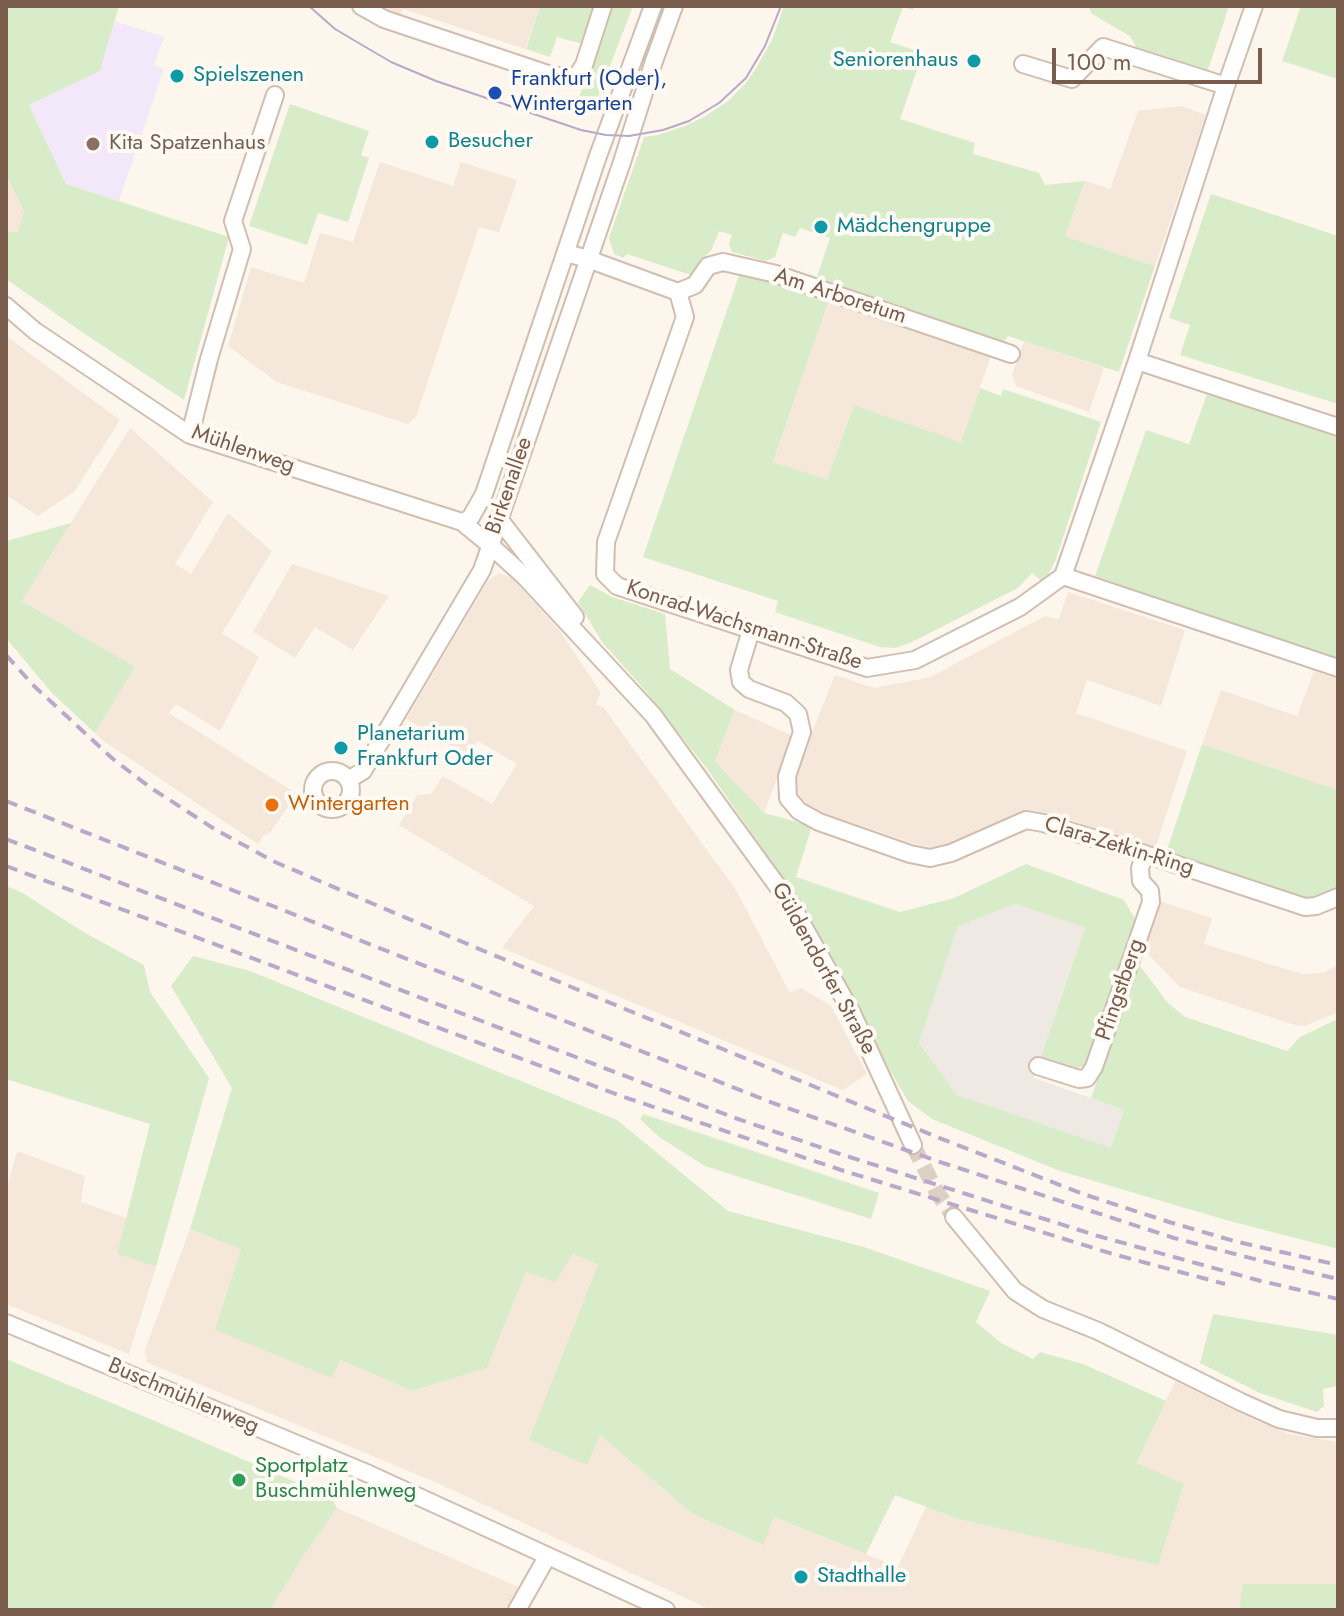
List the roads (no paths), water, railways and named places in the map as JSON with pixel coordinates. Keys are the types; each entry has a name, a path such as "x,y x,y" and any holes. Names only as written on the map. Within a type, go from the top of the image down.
{"street":[{"path":"361,6 384,19 561,78 578,74 584,65 603,6"},
{"name":"Birkenallee","path":"653,6 616,105 484,494 471,517 462,522 490,545 674,6"},
{"path":"1254,6 1063,576 1338,668"},
{"path":"1023,64 1072,79 1103,47 1226,86"},
{"path":"190,435 242,249 233,221 275,95"},
{"path":"566,253 678,292"},
{"name":"Am Arboretum","path":"678,292 695,285 708,266 723,262 776,274 1011,354"},
{"name":"Konrad-Wachsmann-Straße","path":"678,292 685,317 606,542 605,574 617,586 867,668 915,660 1020,607 1063,576"},
{"name":"Mühlenweg","path":"6,306 35,331 190,435 462,522"},
{"path":"1137,361 1338,427"},
{"name":"Güldendorfer Straße","path":"499,519 629,688"},
{"path":"348,780 363,771 482,570 490,545"},
{"name":"Güldendorfer Straße","path":"490,545 524,576 653,715 792,906 852,1013 913,1145"},
{"name":"Clara-Zetkin-Ring","path":"751,630 739,670 741,682 749,689 786,703 798,714 802,732 787,776 788,798 799,811 819,822 897,850 930,858 951,853 1026,820 1145,854 1305,907 1338,897"},
{"name":"Pfingstberg","path":"1038,1066 1079,1079 1087,1078 1094,1067 1151,902 1150,891 1141,881 1140,868 1145,854"},
{"path":"954,1217 1015,1291 1043,1309 1098,1331 1279,1419 1317,1428 1338,1428"},
{"name":"Buschmühlenweg","path":"6,1323 369,1474 666,1610"},
{"path":"517,1610 547,1557"}],"tunnel":[{"path":"913,1145 936,1191 954,1217"}],"tram line":[{"path":"309,6 335,29 391,62 436,81 581,130 629,136 663,130 689,121 719,103 746,78 765,46 781,6"}],"railway":[{"path":"6,655 34,686 113,759 216,830 275,862 491,954 1083,1194 1234,1241 1338,1265"},
{"path":"6,801 773,1103 937,1161 1174,1238 1338,1279"},
{"path":"6,839 735,1118 1098,1236 1338,1299"},
{"path":"6,866 621,1096 841,1170 1113,1254 1225,1284"}],"place":[{"name":"Seniorenhaus","path":"974,61"},
{"name":"Spielszenen","path":"177,76"},
{"name":"Frankfurt (Oder), Wintergarten","path":"495,93"},
{"name":"Besucher","path":"432,142"},
{"name":"Kita Spatzenhaus","path":"93,144"},
{"name":"Mädchengruppe","path":"821,227"},
{"name":"Planetarium Frankfurt Oder","path":"341,748"},
{"name":"Wintergarten","path":"272,805"},
{"name":"Sportplatz Buschmühlenweg","path":"239,1480"},
{"name":"Stadthalle","path":"801,1577"}]}
